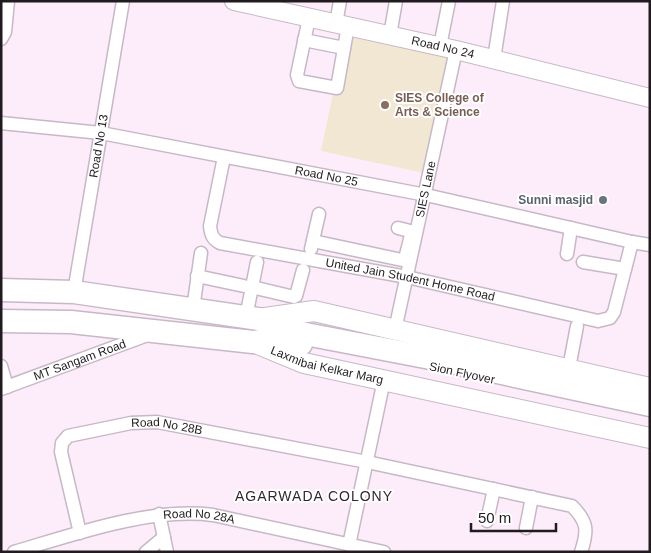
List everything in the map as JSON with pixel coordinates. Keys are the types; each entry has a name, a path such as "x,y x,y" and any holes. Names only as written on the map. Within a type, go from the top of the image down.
{"highway":[{"name":"Laxmibai Kelkar Marg","path":"1,290 74,292 192,309 258,326"},
{"name":"Laxmibai Kelkar Marg","path":"1,321 71,322 157,332 258,326"},
{"name":"Sion Flyover","path":"258,326 446,361 650,405"},
{"name":"Sion Flyover","path":"258,326 395,359 574,398 650,412"}],"main road":[{"name":"Laxmibai Kelkar Marg","path":"258,326 314,311 650,388"},
{"name":"Laxmibai Kelkar Marg","path":"258,326 304,363 650,438"}],"street":[{"path":"1,39 5,32 8,1"},
{"name":"Road No 13","path":"74,292 123,1"},
{"name":"Road No 24","path":"234,1 448,48 650,98"},
{"path":"309,18 298,80 335,89 337,88 344,48 340,1"},
{"path":"390,35 396,1"},
{"name":"SIES Lane","path":"395,330 426,194 448,48 449,1"},
{"path":"494,59 504,1"},
{"path":"304,40 344,48"},
{"name":"Road No 25","path":"1,123 101,133 426,194 650,245"},
{"name":"United Jain Student Home Road","path":"224,157 210,226 211,235 220,243 306,264 349,266 407,277 598,321 610,318 614,312 632,242"},
{"path":"197,276 294,297 298,294 313,241 318,214"},
{"path":"313,241 404,260 411,235 410,231 398,228"},
{"path":"567,254 571,228"},
{"path":"349,266 352,249"},
{"path":"192,309 201,253"},
{"path":"583,262 625,270"},
{"path":"253,263 248,286 258,326"},
{"path":"258,326 286,294"},
{"path":"568,368 577,326"},
{"name":"MT Sangam Road","path":"4,388 157,332"},
{"path":"1,366 4,388"},
{"path":"349,544 384,380"},
{"name":"Road No 28B","path":"80,533 61,452 62,443 68,436 131,423 157,422 367,462 531,501 572,506 583,517 585,538 581,552"},
{"path":"488,521 494,492"},
{"path":"526,528 531,501"},
{"name":"Road No 28A","path":"14,552 80,533 159,514 192,512 384,552"},
{"path":"159,514 168,552"},
{"path":"146,552 164,537"}],"shaded area":[{"name":"SIES College of Arts & Science","path":"345,36 448,58 424,173 321,151"}],"place":[{"name":"SIES College of Arts & Science","path":"385,105"},
{"name":"Sunni masjid","path":"603,200"}],"district":[{"name":"AGARWADA COLONY","path":"314,496"}]}
